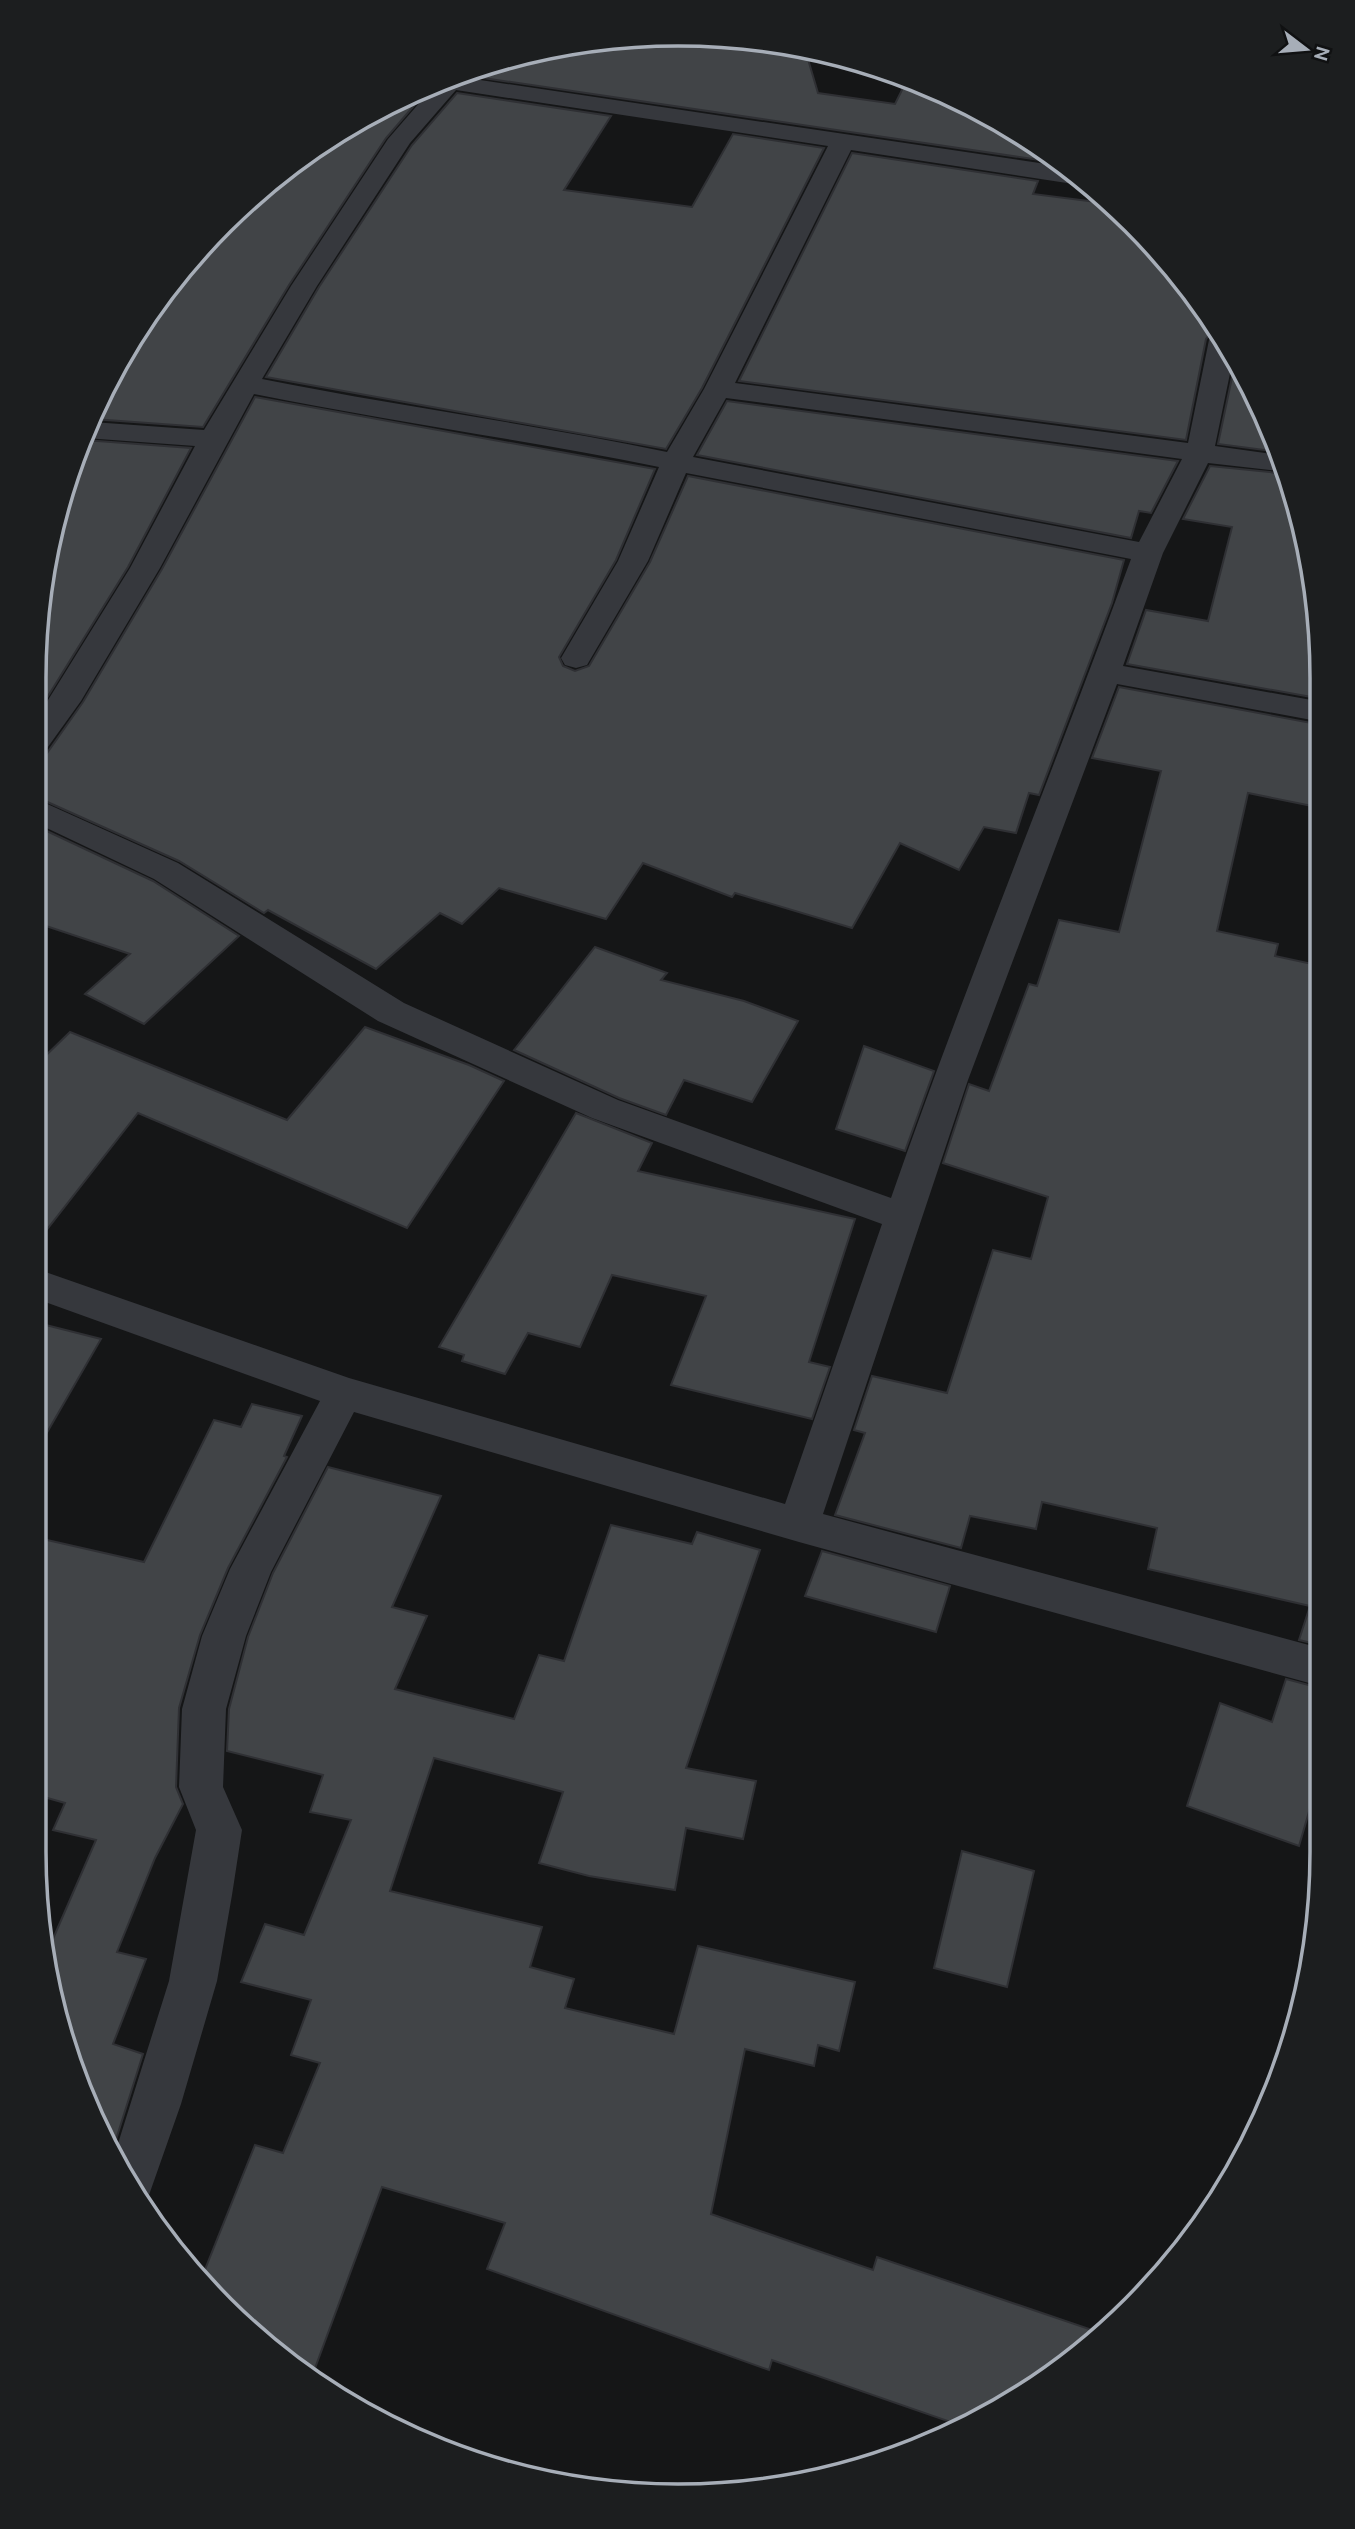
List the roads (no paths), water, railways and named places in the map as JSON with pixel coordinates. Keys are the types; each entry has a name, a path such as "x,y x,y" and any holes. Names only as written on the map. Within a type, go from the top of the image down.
{"street":[{"path":"465,82 1059,174"},
{"path":"46,727 65,701 145,568 213,439 304,286 400,139 439,93"},
{"path":"576,658 634,561 676,461 718,389 843,141"},
{"path":"800,1525 950,1080 1148,553 1200,451 1220,354"},
{"path":"245,384 349,405 471,423 676,461 858,499 1148,553"},
{"path":"718,389 1271,462"},
{"path":"96,431 213,439"},
{"path":"1105,672 1310,710"},
{"path":"46,815 166,872 391,1012 605,1109 904,1217"},
{"path":"46,1287 344,1392 800,1525 1310,1664"},
{"path":"133,2173 157,2104 193,1981 219,1830 201,1787 204,1709 224,1636 251,1569 344,1392"}]}
